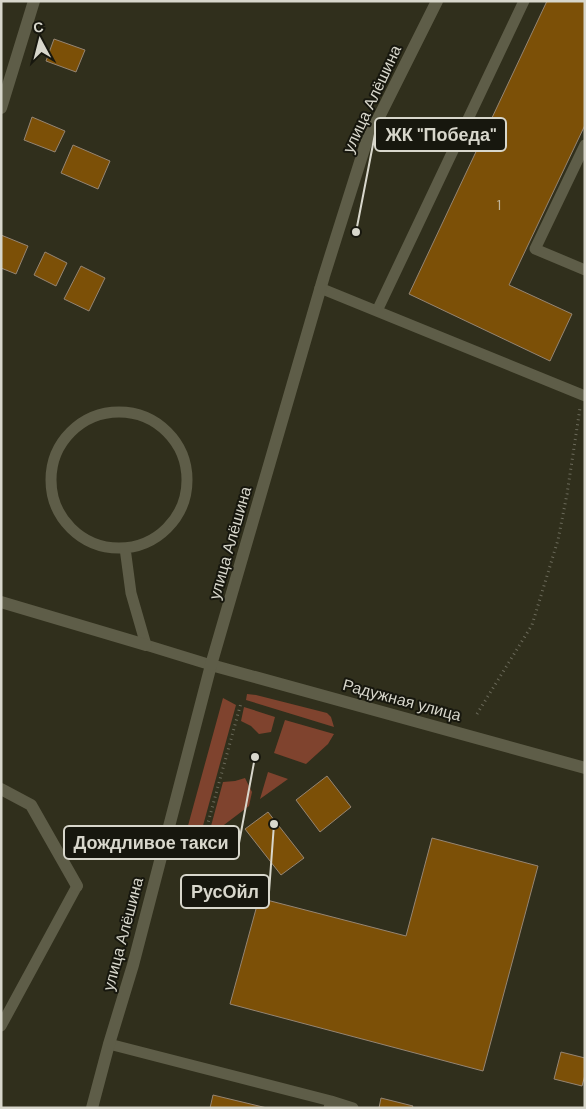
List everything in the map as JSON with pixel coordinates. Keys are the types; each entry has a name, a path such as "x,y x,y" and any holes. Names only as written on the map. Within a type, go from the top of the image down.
{"street":[{"path":"1,108 34,1"},
{"name":"улица Алёшина","path":"92,1108 133,964 211,665 320,288 366,143 437,1"},
{"path":"1,602 146,646"},
{"name":"Радужная улица","path":"211,665 585,768"},
{"path":"1,789 31,805 77,886"}],"lane":[{"path":"377,311 524,1"},
{"path":"585,145 535,249 585,270"},
{"path":"320,288 584,396"},
{"path":"114,411 138,413 159,423 176,440 186,462 188,486 182,509 168,528 148,542 125,548 103,546 78,534 67,524 56,506 50,485 52,464 60,444 74,427 93,416 114,411"},
{"path":"125,548 131,593 146,646 211,665"},
{"path":"1,1026 77,886"},
{"path":"109,1044 330,1105 352,1108"}],"path":[{"path":"477,714 532,625 558,540 579,412 584,396"},
{"path":"203,840 241,703"}],"shaded area":[{"path":"247,694 327,713 331,717 334,727 246,700"},
{"path":"223,698 236,705 198,844 191,840 186,833"},
{"path":"244,707 275,717 271,732 259,734 251,726 241,721"},
{"path":"285,720 334,734 328,744 306,764 274,753"},
{"path":"268,772 288,779 260,799"},
{"path":"245,778 252,792 249,806 208,837 223,782"}],"building":[{"path":"547,1 585,1 585,125 509,285 572,314 550,361 409,294"},
{"path":"54,39 85,50 76,72 46,61"},
{"path":"32,117 65,131 55,152 24,140"},
{"path":"73,145 110,161 98,189 61,173"},
{"path":"1,235 28,246 16,274 1,268"},
{"path":"45,252 67,263 56,286 34,275"},
{"path":"81,266 105,278 89,311 64,299"},
{"path":"327,776 351,807 320,832 296,800"},
{"path":"268,812 304,858 281,875 245,829"},
{"path":"432,838 538,866 483,1071 230,1004 259,898 406,936"},
{"path":"561,1052 585,1058 585,1075 582,1086 554,1079"},
{"path":"213,1095 267,1108 210,1108"},
{"path":"381,1098 413,1106 412,1108 379,1108"}],"place":[{"name":"ЖК \"Победа\"","path":"356,232"},
{"name":"Дождливое такси","path":"255,757"},
{"name":"РусОйл","path":"274,824"}]}
